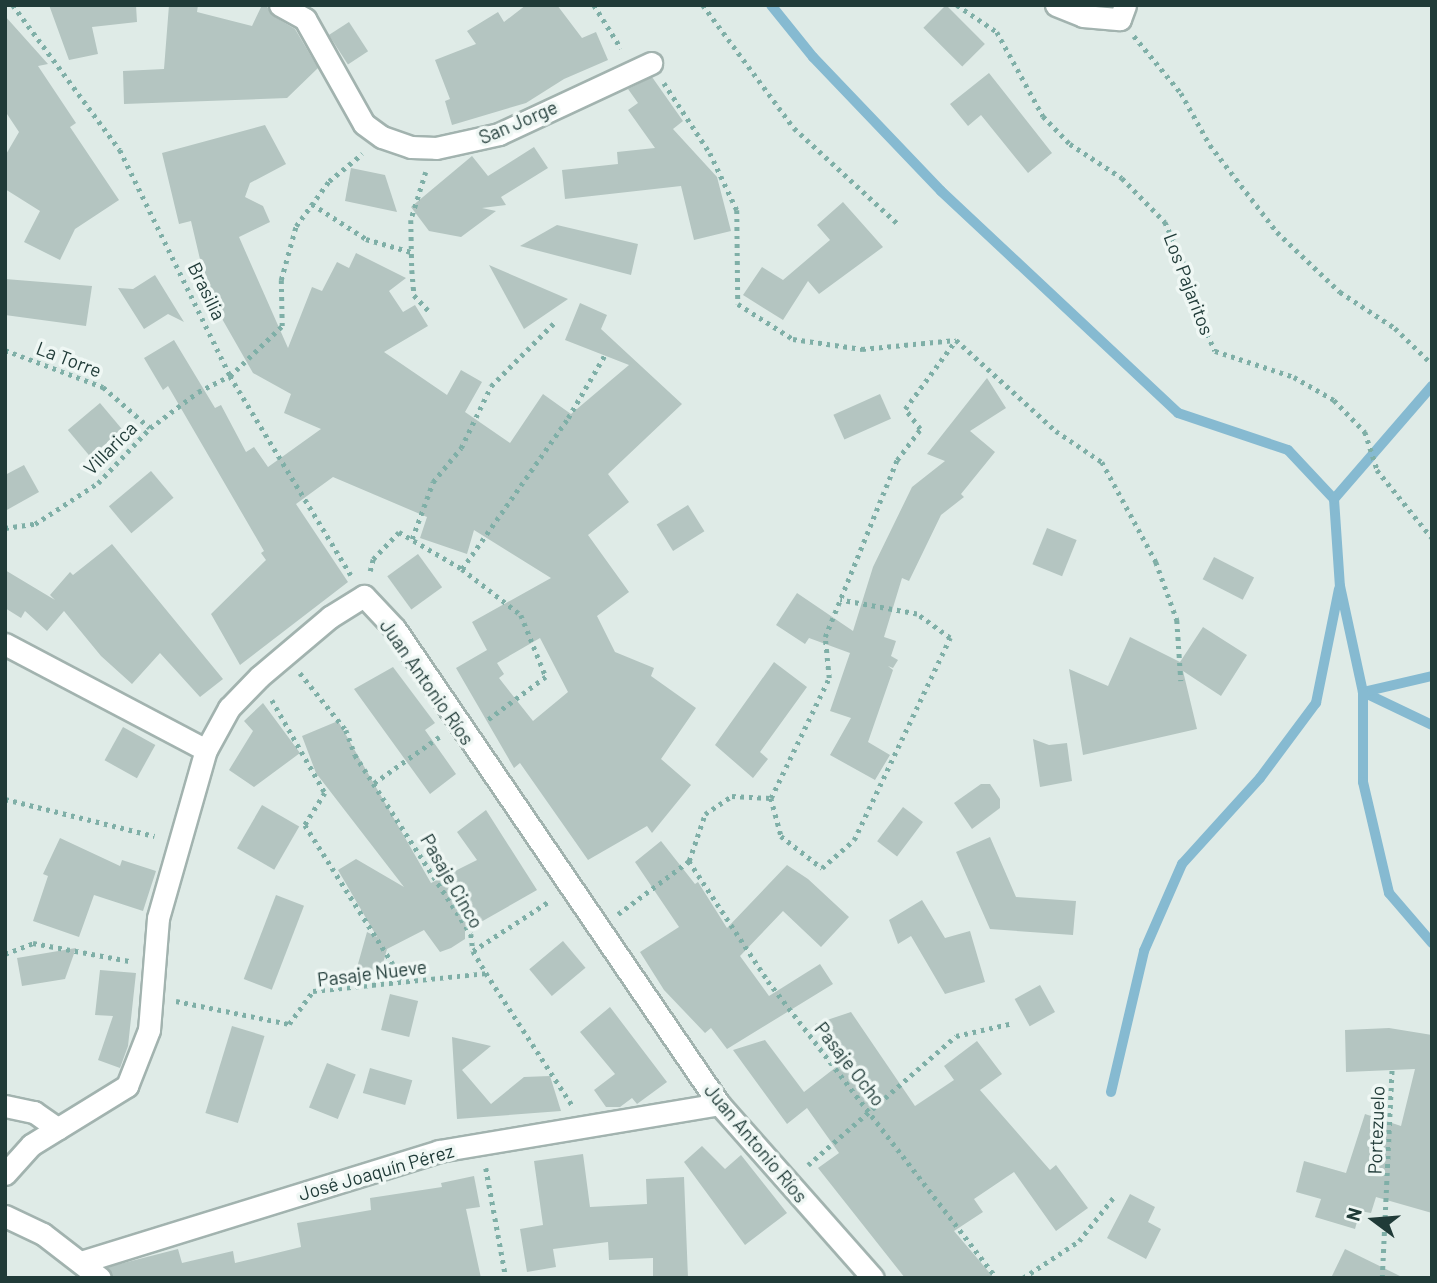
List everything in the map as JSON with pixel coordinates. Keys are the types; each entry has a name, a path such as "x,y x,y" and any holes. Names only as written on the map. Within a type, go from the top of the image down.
{"street":[{"name":"San Jorge","path":"279,5 305,19 364,124 382,137 411,147 436,148 499,134 651,63"},
{"path":"1056,5 1083,16 1122,12"},
{"path":"5,1174 31,1146 127,1086 149,1030 158,918 206,750 229,708 259,677 330,617 364,596"},
{"name":"Juan Antonio Ríos","path":"364,596 394,629 719,1104 873,1278"},
{"path":"5,644 206,750"},
{"name":"José Joaquín Pérez","path":"80,1262 439,1151 719,1104"},
{"path":"5,1106 34,1112 58,1129"},
{"path":"5,1216 43,1234 100,1278"}],"path":[{"name":"Brasilia","path":"13,5 120,150 230,376 364,596"},
{"path":"594,5 623,53 651,63 710,153 737,210 738,304 793,339 862,349 956,340 1056,431 1102,462 1156,562 1177,620 1181,681"},
{"path":"703,5 794,128 899,225"},
{"name":"Los Pajaritos","path":"957,5 996,32 1052,125 1070,144 1122,178 1165,222 1185,266 1190,295 1215,351 1294,377 1334,400 1365,432 1377,471 1432,538"},
{"path":"1122,12 1181,93 1210,145 1277,232 1340,292 1395,328 1432,364"},
{"name":"Villarica","path":"5,528 36,524 98,483 150,428 198,393 230,376 282,326 281,281 296,226 329,181 382,137"},
{"path":"431,313 414,295 411,220 436,148"},
{"path":"313,204 366,239 411,252"},
{"path":"412,539 433,481 461,448 491,386 556,321"},
{"path":"840,600 917,614 950,638 854,840 822,868 781,836 771,798 829,678 825,637 840,600 897,460 920,429 905,409 956,340"},
{"name":"La Torre","path":"5,350 103,387 150,428"},
{"path":"462,569 568,418 606,353"},
{"path":"364,596 373,559 400,532 462,569 521,615 546,677 374,783"},
{"name":"Pasaje Cinco","path":"286,656 346,730 355,755 471,934 473,951 486,973 585,1126"},
{"path":"259,677 325,793 305,825 405,983"},
{"path":"598,929 689,861 705,814 732,796 771,798"},
{"path":"5,799 100,826 180,842"},
{"name":"Pasaje Ocho","path":"689,861 768,981 997,1278"},
{"path":"473,951 570,887"},
{"path":"5,954 33,943 154,965"},
{"name":"Pasaje Nueve","path":"151,996 289,1024 313,991 486,973"},
{"path":"789,1182 956,1036 1013,1023"},
{"name":"Portezuelo","path":"1382,1278 1392,1066"},
{"path":"482,1144 506,1278"},
{"path":"1023,1278 1079,1241 1113,1198"}],"building":[{"path":"49,5 136,5 137,22 92,27 98,54 69,60"},
{"path":"169,5 198,5 197,12 252,26 262,5 266,5 273,16 295,29 318,68 287,98 124,104 123,71 164,69"},
{"path":"526,5 557,5 582,38 596,32 608,60 564,79 526,103 452,125 445,101 450,99 435,60 476,44 467,31 498,12 504,22"},
{"path":"946,5 985,44 962,67 923,28"},
{"path":"5,16 48,64 38,66 76,123 70,127 119,200 75,229 60,260 24,242 40,211 5,189 5,156 19,132 5,111"},
{"path":"349,22 368,51 348,64 329,35"},
{"path":"989,73 1052,153 1028,173 981,115 968,126 950,104"},
{"path":"652,77 683,121 673,129 717,177 731,231 694,240 681,186 565,199 562,170 618,164 617,152 655,148 628,110 638,103 628,89"},
{"path":"265,125 286,164 250,183 245,197 263,206 270,222 239,237 288,348 312,287 322,291 337,262 349,268 356,253 406,278 389,291 403,312 415,305 428,326 384,352 447,395 461,370 482,382 465,412 510,443 543,394 571,414 629,365 565,340 580,303 607,315 601,329 682,404 608,474 629,502 588,535 629,592 597,616 615,652 654,668 651,676 696,708 661,759 691,785 652,833 647,826 588,860 520,763 514,768 456,668 487,650 472,622 551,578 474,530 467,554 420,538 427,517 333,477 296,504 348,582 240,665 211,614 266,560 261,553 264,551 168,386 163,390 144,358 174,340 215,408 221,405 246,452 254,447 268,467 321,429 284,413 291,394 253,373 197,275 203,272 191,221 179,224 162,153","holes":["540,638 568,692 533,721 499,678 504,674 497,663"]},
{"path":"534,147 548,168 501,197 506,205 482,208 496,211 461,237 429,231 411,207 472,156 488,176"},
{"path":"351,168 385,175 397,212 345,201"},
{"path":"843,202 883,247 819,294 808,281 783,320 743,295 762,267 783,280 830,240 817,225"},
{"path":"557,225 638,244 631,275 520,246"},
{"path":"489,265 568,299 524,329"},
{"path":"155,275 184,322 168,314 144,329 118,288 133,289"},
{"path":"5,279 92,286 86,326 5,315"},
{"path":"987,378 1006,408 970,431 995,452 961,494 964,497 941,515 909,581 902,578 884,637 896,641 891,656 898,660 893,668 888,666 893,670 868,742 890,755 875,780 830,755 851,718 830,711 850,653 809,638 805,644 776,625 797,593 853,631 873,567 912,487 945,461 927,454"},
{"path":"880,394 891,419 844,439 833,415"},
{"path":"100,403 122,430 90,457 68,430"},
{"path":"24,465 39,492 5,511 5,475"},
{"path":"151,471 173,498 131,533 109,506"},
{"path":"688,505 704,531 673,551 657,525"},
{"path":"1047,528 1077,540 1062,576 1032,564"},
{"path":"112,544 223,679 200,697 160,653 132,684 101,656 64,611 47,631 25,611 21,618 5,608 5,570 55,600 50,595 70,572 73,575"},
{"path":"418,554 442,587 411,610 387,576"},
{"path":"1214,557 1254,577 1243,600 1203,579"},
{"path":"1203,627 1247,655 1221,696 1183,671 1197,729 1083,755 1069,669 1108,686 1130,637 1180,662"},
{"path":"774,662 807,687 760,752 768,759 753,778 715,745"},
{"path":"393,667 435,723 425,730 456,774 430,794 354,689"},
{"path":"263,703 300,753 254,787 229,770 253,731 244,721"},
{"path":"338,721 431,883 477,860 457,832 486,810 537,890 465,931 465,939 451,948 440,952 424,930 387,949 379,978 356,971 367,932 377,937 338,870 356,859 404,887 316,773 302,736"},
{"path":"123,727 155,745 137,778 105,760"},
{"path":"1033,739 1049,745 1067,743 1072,781 1040,787"},
{"path":"981,784 990,784 1000,799 1000,808 972,829 954,803"},
{"path":"262,805 299,826 274,870 237,848"},
{"path":"903,807 923,822 897,856 877,841"},
{"path":"990,837 1016,897 1076,901 1073,935 990,929 956,852"},
{"path":"60,838 120,866 122,860 156,871 143,911 94,895 79,937 33,921 48,876 43,874"},
{"path":"661,841 695,884 698,882 727,928 787,865 808,879 849,917 821,947 783,911 740,956 769,996 820,964 833,984 727,1049 711,1028 705,1033 664,990 640,952 679,927 635,862"},
{"path":"276,895 304,906 272,990 244,979"},
{"path":"922,900 945,938 970,931 985,982 945,994 911,936 898,944 889,920"},
{"path":"563,941 585,968 552,996 529,969"},
{"path":"76,948 65,979 22,986 17,958"},
{"path":"100,970 136,973 128,1046 120,1068 98,1060 113,1016 95,1015"},
{"path":"1040,985 1055,1012 1030,1026 1015,999"},
{"path":"390,994 418,1001 409,1037 381,1030"},
{"path":"610,1007 667,1082 637,1104 632,1098 620,1107 606,1107 594,1090 615,1074 580,1032"},
{"path":"851,1012 915,1106 954,1080 944,1066 977,1041 1002,1074 980,1090 1050,1170 1056,1165 1088,1208 1056,1231 1014,1172 974,1199 983,1212 954,1231 994,1278 905,1278 818,1168 839,1153 807,1108 787,1124 733,1050 765,1040 804,1092 840,1064 815,1024"},
{"path":"232,1026 265,1036 238,1123 205,1113"},
{"path":"1389,1028 1432,1035 1432,1213 1376,1197 1371,1213 1360,1211 1355,1229 1315,1217 1321,1199 1296,1192 1304,1161 1346,1173 1365,1114 1401,1126 1415,1069 1346,1072 1345,1030"},
{"path":"452,1037 491,1046 462,1070 491,1104 524,1077 550,1076 561,1111 457,1119"},
{"path":"327,1063 356,1075 338,1119 309,1108"},
{"path":"370,1068 412,1080 405,1105 363,1093"},
{"path":"702,1146 725,1169 741,1155 787,1213 745,1245 684,1162"},
{"path":"583,1154 590,1207 647,1204 646,1179 684,1177 688,1278 653,1278 653,1258 609,1260 608,1242 553,1249 556,1267 527,1272 520,1229 543,1225 534,1161"},
{"path":"474,1176 480,1207 466,1209 481,1278 113,1278 108,1267 178,1249 182,1263 233,1251 235,1263 301,1247 297,1223 371,1210 370,1198 442,1187 441,1183"},
{"path":"1130,1194 1155,1207 1148,1222 1161,1229 1146,1259 1107,1238"},
{"path":"1345,1249 1404,1278 1331,1278"}],"waterway":[{"path":"771,5 813,57 941,191 1178,413 1288,450 1334,499 1340,586 1363,692 1432,725"},
{"path":"1334,499 1432,386"},
{"path":"1111,1092 1144,951 1182,864 1260,778 1316,703 1339,589"},
{"path":"1432,676 1363,692 1363,782 1389,893 1432,943"}]}
